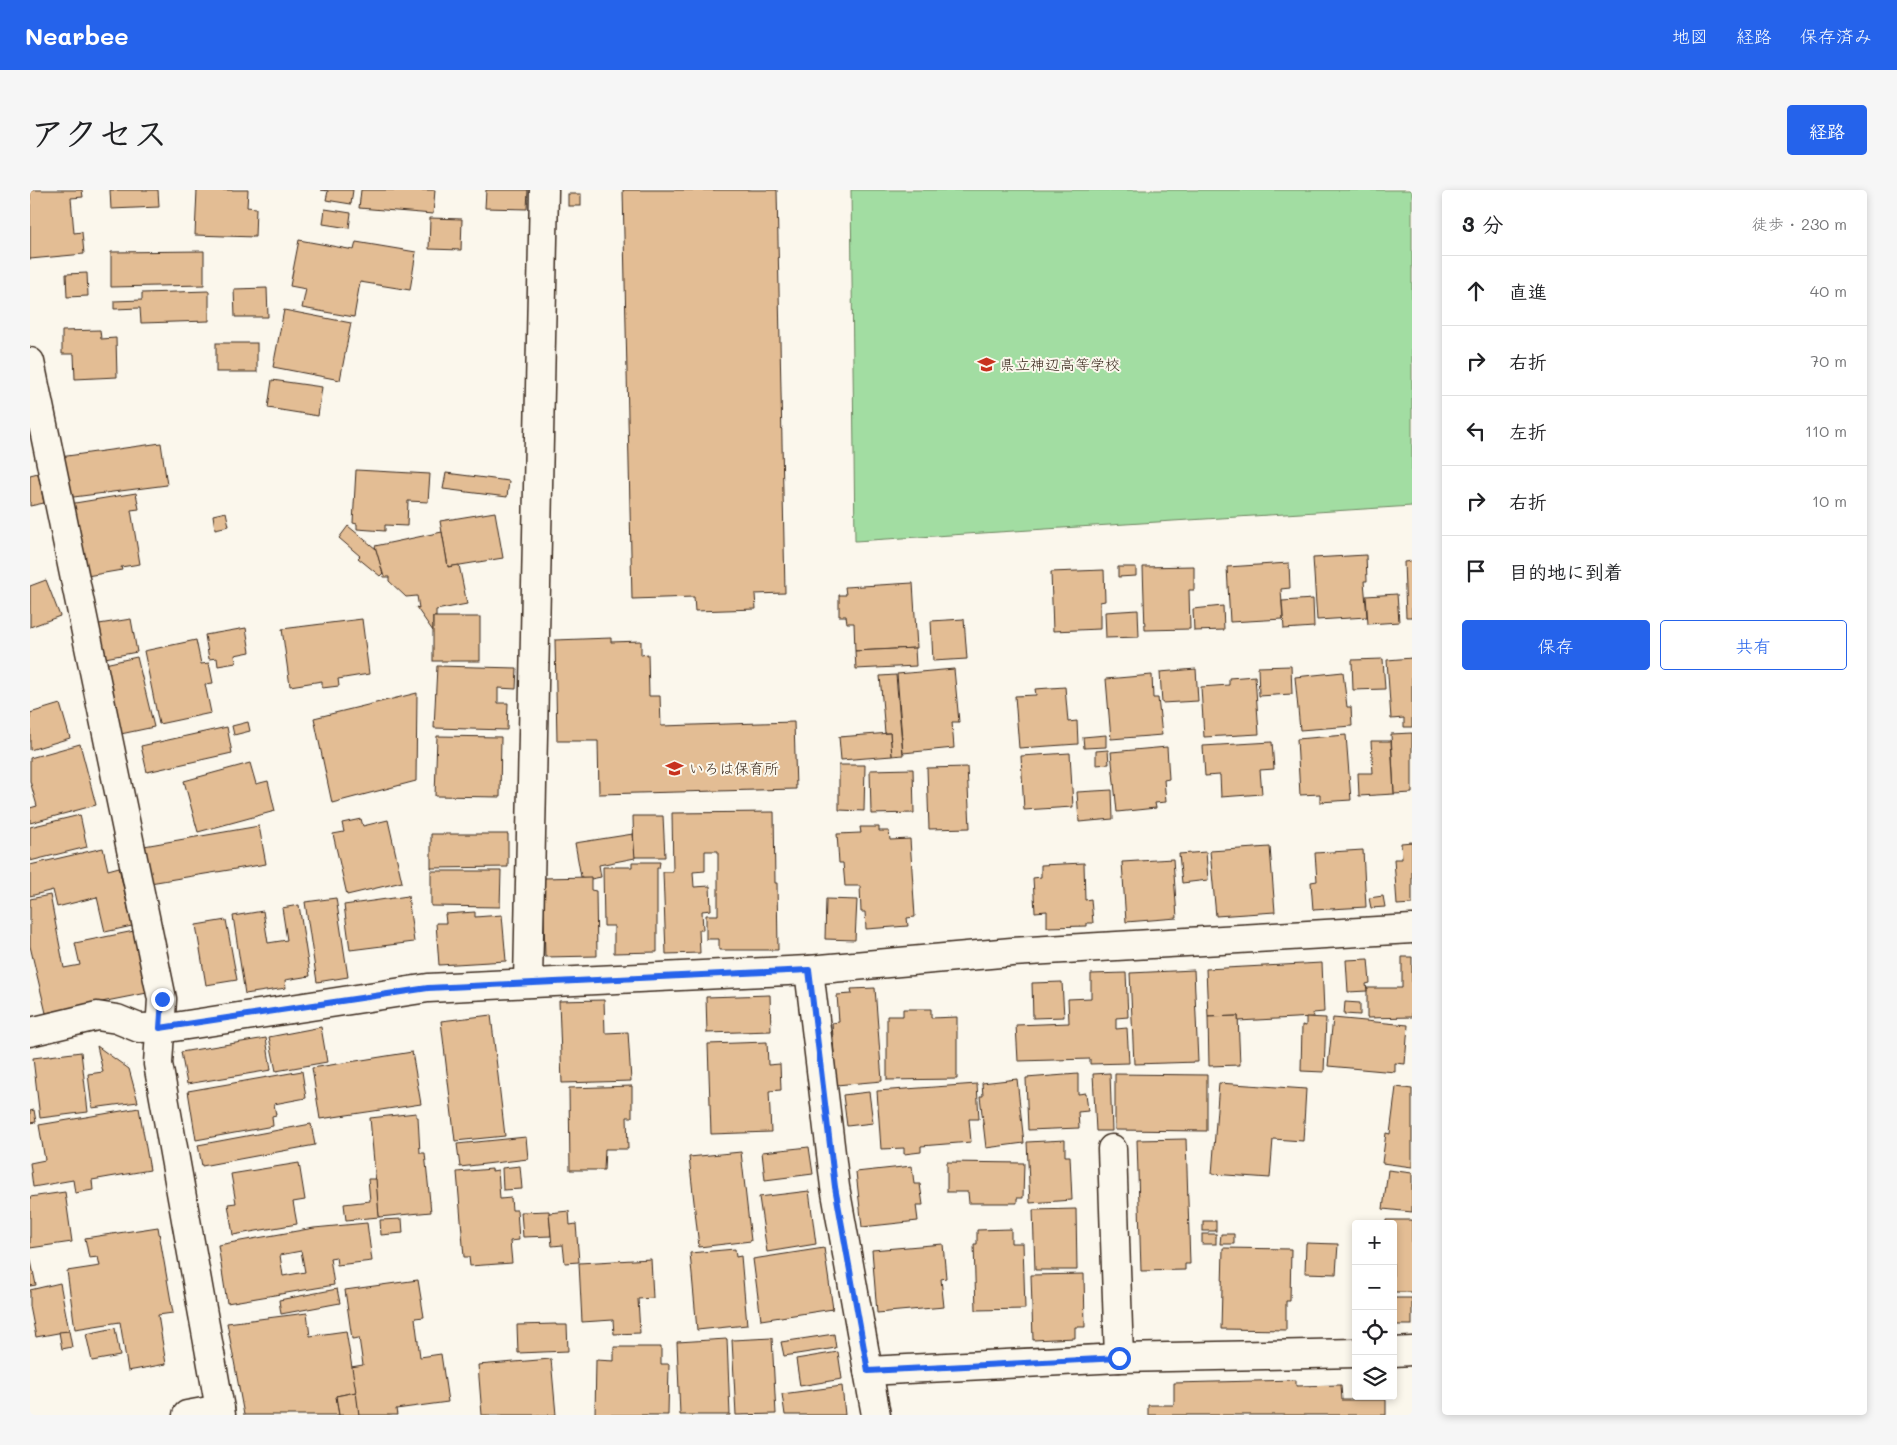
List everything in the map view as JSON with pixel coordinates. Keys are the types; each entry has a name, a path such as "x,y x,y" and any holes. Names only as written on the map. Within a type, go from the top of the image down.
{"street":[{"path":"528,982 544,190"},
{"path":"30,362 162,999 158,1064 220,1412 187,1415"},
{"path":"30,1032 97,1016 117,1019 140,1028 160,1028 428,988 809,970 1012,952 1412,929"},
{"path":"809,970 835,1187 876,1415"},
{"path":"1112,1149 1119,1358"},
{"path":"1397,1352 1412,1351"},
{"path":"868,1371 1119,1358 1352,1353"}],"green space":[{"path":"851,190 1412,190 1412,506 855,541"}],"building":[{"path":"30,190 82,190 83,197 71,198 74,233 82,232 84,254 30,259"},
{"path":"110,190 158,190 159,207 111,209"},
{"path":"197,190 248,190 247,207 256,208 255,237 195,235"},
{"path":"321,190 353,190 351,204 326,200 328,191"},
{"path":"361,190 435,190 433,214 359,208"},
{"path":"486,190 528,190 527,209 485,208"},
{"path":"623,190 777,190 785,593 755,594 756,609 695,611 694,597 632,599"},
{"path":"568,194 581,194 581,206 568,206"},
{"path":"325,209 351,213 349,228 323,224"},
{"path":"430,218 462,219 461,250 429,249"},
{"path":"299,240 354,250 356,242 416,252 410,290 360,282 354,317 302,308 306,289 290,286"},
{"path":"204,251 204,285 111,287 111,252"},
{"path":"87,273 88,296 67,297 66,274"},
{"path":"267,288 268,317 235,317 234,289"},
{"path":"209,291 209,321 141,323 140,308 114,309 114,301 142,300 142,293"},
{"path":"284,310 351,323 340,380 273,367"},
{"path":"100,330 101,339 116,338 117,377 75,379 74,354 62,354 62,331"},
{"path":"216,343 257,343 257,372 216,372"},
{"path":"272,380 322,387 318,416 268,408"},
{"path":"161,443 167,485 66,498 60,457"},
{"path":"356,470 430,474 428,502 408,501 407,526 385,525 385,531 357,529 357,524 353,523"},
{"path":"38,473 44,503 30,506 30,475"},
{"path":"446,473 509,481 507,497 443,489"},
{"path":"136,493 139,509 131,510 140,564 121,567 122,570 81,577 69,504"},
{"path":"226,512 229,526 215,529 213,515"},
{"path":"495,512 503,558 448,567 440,521"},
{"path":"348,526 376,549 383,573 380,576 358,558 360,556 339,538"},
{"path":"442,532 448,567 459,565 467,604 436,610 436,617 433,617 433,631 416,607 419,608 417,596 406,597 389,581 389,577 384,577 375,546"},
{"path":"1366,555 1367,581 1364,581 1367,617 1317,620 1313,558"},
{"path":"1412,561 1412,617 1406,617 1404,562"},
{"path":"1289,563 1290,588 1281,589 1283,619 1230,622 1227,567"},
{"path":"1194,566 1194,590 1189,590 1190,629 1145,630 1143,567"},
{"path":"1118,567 1136,567 1136,576 1118,577"},
{"path":"1104,570 1105,601 1100,602 1100,629 1053,631 1051,572"},
{"path":"46,580 60,616 30,627 30,586"},
{"path":"913,583 917,648 855,651 854,623 847,623 846,616 839,616 839,595 846,595 845,587"},
{"path":"1397,594 1399,622 1368,624 1366,596"},
{"path":"1313,599 1314,627 1284,629 1282,601"},
{"path":"1223,606 1224,630 1194,631 1193,609"},
{"path":"1138,610 1139,637 1106,638 1105,612"},
{"path":"433,617 480,617 480,661 433,661"},
{"path":"131,619 137,652 105,658 99,624"},
{"path":"362,619 369,674 338,679 339,686 322,688 322,681 290,686 282,629"},
{"path":"964,619 967,659 933,661 931,621"},
{"path":"246,628 250,652 235,655 236,663 218,666 217,658 209,659 205,635"},
{"path":"611,638 611,642 641,641 641,655 648,654 649,696 660,696 661,726 794,722 796,789 599,794 598,741 557,741 555,640"},
{"path":"196,640 201,664 209,663 213,683 205,684 211,713 159,724 144,651"},
{"path":"915,648 916,666 856,669 855,651"},
{"path":"137,657 154,727 116,735 100,665"},
{"path":"1412,658 1412,727 1404,727 1404,718 1391,719 1387,660"},
{"path":"1383,659 1385,689 1353,690 1352,660"},
{"path":"437,666 517,668 516,689 498,688 498,703 508,703 507,730 434,728"},
{"path":"1291,666 1292,694 1259,696 1258,667"},
{"path":"954,669 959,722 952,722 954,748 903,753 897,674"},
{"path":"1196,669 1198,701 1162,703 1160,672"},
{"path":"1343,672 1347,707 1351,707 1352,726 1300,730 1295,677"},
{"path":"896,675 903,755 892,756 890,733 885,733 880,676"},
{"path":"1152,675 1153,698 1158,698 1162,735 1111,739 1106,679"},
{"path":"1255,676 1259,734 1204,737 1201,687 1229,685 1229,678"},
{"path":"1065,687 1068,722 1077,721 1078,744 1019,748 1015,696 1036,695 1035,689"},
{"path":"417,693 416,781 332,803 314,718"},
{"path":"60,704 70,738 30,750 30,713"},
{"path":"248,722 250,731 234,735 232,726"},
{"path":"227,727 232,753 147,772 141,746"},
{"path":"890,733 892,756 841,760 839,737"},
{"path":"1412,733 1412,793 1394,794 1391,734"},
{"path":"1106,735 1106,747 1084,748 1083,737"},
{"path":"1346,735 1351,800 1320,802 1320,794 1300,795 1297,739"},
{"path":"437,736 501,737 500,797 435,796"},
{"path":"1371,741 1391,741 1394,794 1359,796 1358,773 1373,773"},
{"path":"1272,742 1274,769 1260,770 1262,794 1221,797 1220,775 1205,776 1203,746"},
{"path":"80,744 96,805 30,823 30,808 37,806 30,781 30,758"},
{"path":"1167,747 1169,779 1164,780 1166,802 1155,803 1156,808 1117,812 1111,752"},
{"path":"1108,750 1109,764 1096,765 1096,751"},
{"path":"1070,753 1073,807 1024,810 1021,756"},
{"path":"250,763 256,784 268,781 275,811 198,832 184,781"},
{"path":"839,765 865,765 864,811 839,810"},
{"path":"967,767 970,828 929,829 927,768"},
{"path":"913,769 914,813 871,814 870,770"},
{"path":"1112,790 1113,819 1079,822 1077,792"},
{"path":"774,812 778,950 719,950 719,939 706,939 706,915 718,915 718,851 705,851 705,871 693,872 694,887 710,886 711,910 702,911 703,930 699,930 700,953 666,954 663,872 673,872 672,813"},
{"path":"80,815 87,847 30,861 30,827"},
{"path":"633,816 663,816 665,857 634,857"},
{"path":"361,819 363,826 388,820 402,882 347,895 333,834 344,832 342,823"},
{"path":"259,826 266,864 150,883 144,846"},
{"path":"860,827 879,827 879,831 889,831 890,840 910,839 915,917 907,918 908,926 866,929 865,912 861,912 860,886 845,886 843,863 839,863 837,834 861,833"},
{"path":"431,834 508,834 508,867 431,868"},
{"path":"633,834 635,858 599,865 601,877 591,879 581,877 575,843"},
{"path":"1412,842 1412,904 1397,905 1394,859 1402,859 1401,843"},
{"path":"1270,847 1275,912 1216,916 1210,851"},
{"path":"103,848 108,870 119,867 132,926 105,932 97,897 57,907 53,890 30,896 30,865"},
{"path":"1363,850 1366,907 1313,910 1311,882 1317,881 1315,853"},
{"path":"1206,852 1208,880 1182,883 1179,854"},
{"path":"1173,859 1177,918 1126,922 1122,862"},
{"path":"632,862 660,862 659,868 657,868 657,952 614,953 614,926 604,926 603,867 632,867"},
{"path":"1084,863 1085,900 1091,899 1093,923 1087,923 1087,926 1047,927 1047,911 1035,912 1033,878 1041,877 1041,865"},
{"path":"431,871 501,871 500,907 431,906"},
{"path":"591,877 591,890 596,891 597,956 545,957 543,878"},
{"path":"50,895 64,968 80,965 75,943 134,931 147,993 46,1013 30,946 30,899"},
{"path":"408,896 414,942 350,950 344,905"},
{"path":"1383,896 1385,907 1371,908 1369,898"},
{"path":"336,898 348,977 317,982 305,902"},
{"path":"826,899 857,900 855,940 825,939"},
{"path":"299,905 310,976 285,980 286,988 245,994 233,916 263,911 268,943 287,940 282,908"},
{"path":"475,912 475,917 502,915 506,961 439,965 436,923 446,923 445,914"},
{"path":"226,920 237,980 206,985 196,925"},
{"path":"1402,957 1412,957 1412,1017 1367,1018 1367,988 1402,988"},
{"path":"1368,959 1370,983 1366,984 1367,991 1348,992 1346,960"},
{"path":"1322,963 1324,1012 1313,1013 1314,1017 1238,1021 1238,1016 1208,1017 1206,969"},
{"path":"1194,970 1198,1062 1134,1064 1130,973"},
{"path":"1126,973 1128,1017 1116,1018 1116,1029 1127,1028 1129,1063 1090,1064 1090,1059 1018,1061 1016,1025 1069,1023 1068,999 1091,998 1091,974"},
{"path":"1062,982 1064,1017 1033,1018 1032,983"},
{"path":"875,988 882,1081 836,1085 832,1023 839,1022 837,995 852,994 851,989"},
{"path":"770,995 771,1031 707,1033 706,997"},
{"path":"604,1000 605,1033 628,1032 631,1081 562,1083 559,1001"},
{"path":"1345,1002 1360,1003 1360,1015 1344,1014"},
{"path":"903,1009 931,1009 931,1018 957,1017 957,1079 887,1080 887,1016 903,1016"},
{"path":"491,1015 505,1136 455,1141 441,1021"},
{"path":"1238,1016 1240,1065 1209,1066 1208,1017"},
{"path":"1306,1017 1326,1018 1324,1072 1301,1071 1302,1025 1306,1026"},
{"path":"1333,1018 1408,1025 1405,1064 1395,1063 1395,1072 1328,1066"},
{"path":"321,1027 327,1062 276,1071 269,1037"},
{"path":"266,1038 271,1070 187,1084 181,1052"},
{"path":"767,1042 768,1065 780,1064 781,1090 769,1091 771,1132 711,1134 708,1044"},
{"path":"97,1046 129,1069 138,1102 92,1108 88,1074 103,1072"},
{"path":"81,1052 88,1112 40,1118 33,1058"},
{"path":"412,1052 421,1104 320,1119 312,1068"},
{"path":"302,1071 306,1098 274,1104 276,1115 272,1116 273,1126 196,1140 188,1091"},
{"path":"1110,1073 1112,1131 1096,1131 1093,1074"},
{"path":"1078,1074 1078,1094 1086,1093 1088,1111 1078,1112 1079,1128 1028,1130 1026,1078"},
{"path":"1115,1074 1207,1075 1207,1131 1115,1130"},
{"path":"1017,1079 1024,1143 986,1148 980,1096 983,1096 982,1083"},
{"path":"1219,1083 1306,1089 1303,1141 1273,1139 1270,1178 1212,1174"},
{"path":"977,1084 979,1119 969,1119 971,1142 921,1146 921,1152 904,1154 904,1148 881,1149 877,1091"},
{"path":"632,1086 632,1117 627,1117 628,1149 605,1149 604,1170 570,1170 569,1088"},
{"path":"1396,1087 1412,1089 1412,1167 1382,1163 1386,1133 1390,1134"},
{"path":"869,1092 873,1123 847,1126 843,1095"},
{"path":"139,1108 150,1170 92,1180 93,1190 75,1193 73,1180 33,1187 30,1163 45,1160 39,1125"},
{"path":"34,1110 36,1122 30,1123 30,1111"},
{"path":"416,1113 416,1117 418,1117 420,1153 425,1153 431,1212 379,1217 370,1118"},
{"path":"311,1124 315,1145 202,1166 198,1145"},
{"path":"526,1137 528,1159 460,1167 457,1144"},
{"path":"1186,1139 1190,1264 1185,1264 1185,1270 1141,1271 1137,1140"},
{"path":"1065,1140 1065,1156 1070,1156 1072,1200 1030,1203 1027,1142"},
{"path":"809,1147 813,1174 765,1180 762,1152"},
{"path":"741,1152 751,1241 699,1247 689,1157"},
{"path":"947,1162 1024,1163 1023,1198 1017,1198 1017,1203 969,1203 968,1192 947,1192"},
{"path":"299,1163 305,1200 293,1202 297,1224 233,1235 228,1204 236,1203 231,1174"},
{"path":"520,1166 522,1189 503,1190 502,1168"},
{"path":"912,1166 914,1184 920,1184 923,1205 916,1205 918,1221 862,1227 856,1172"},
{"path":"492,1169 492,1171 498,1170 500,1199 511,1198 512,1210 517,1210 519,1240 510,1241 512,1263 470,1266 469,1257 464,1257 457,1172"},
{"path":"1388,1170 1412,1173 1412,1212 1383,1209"},
{"path":"368,1179 376,1179 379,1217 346,1220 344,1204 370,1201"},
{"path":"809,1191 816,1244 767,1252 759,1197"},
{"path":"65,1192 72,1242 30,1248 30,1197"},
{"path":"1076,1209 1077,1270 1035,1270 1033,1210"},
{"path":"549,1211 551,1236 523,1237 521,1212"},
{"path":"569,1211 570,1225 576,1224 579,1262 565,1263 563,1245 552,1246 549,1213"},
{"path":"402,1219 403,1233 381,1235 380,1220"},
{"path":"1397,1220 1412,1220 1412,1292 1397,1292"},
{"path":"1203,1221 1216,1221 1216,1231 1203,1231"},
{"path":"367,1223 372,1261 337,1265 336,1257 330,1258 334,1285 227,1303 218,1245 314,1228","holes":["301,1251 305,1272 283,1276 280,1255"]},
{"path":"158,1227 173,1313 158,1315 166,1364 128,1371 120,1322 75,1329 67,1271 100,1266 98,1257 89,1258 85,1238"},
{"path":"1011,1229 1011,1243 1023,1243 1025,1309 976,1310 974,1244 977,1244 977,1230"},
{"path":"1202,1234 1216,1234 1216,1244 1202,1244"},
{"path":"1221,1234 1234,1234 1234,1244 1220,1244"},
{"path":"1306,1243 1338,1244 1336,1274 1305,1273"},
{"path":"943,1244 946,1278 941,1279 944,1307 877,1313 872,1250"},
{"path":"824,1248 833,1309 761,1320 753,1259"},
{"path":"1223,1248 1291,1249 1290,1301 1286,1301 1286,1330 1221,1329"},
{"path":"735,1249 736,1257 741,1256 747,1325 697,1330 690,1253"},
{"path":"30,1256 36,1285 30,1286"},
{"path":"651,1259 653,1298 638,1299 640,1333 614,1334 613,1320 582,1322 579,1263"},
{"path":"1084,1274 1085,1327 1075,1327 1075,1338 1033,1340 1031,1275"},
{"path":"418,1280 424,1317 415,1318 420,1357 441,1354 448,1402 396,1409 397,1415 359,1415 351,1367 363,1365 359,1338 352,1339 345,1290"},
{"path":"60,1283 69,1331 36,1337 30,1306 30,1290"},
{"path":"337,1289 340,1303 281,1314 279,1300"},
{"path":"1397,1298 1412,1298 1412,1325 1397,1325"},
{"path":"307,1313 310,1336 346,1331 356,1392 336,1396 339,1415 244,1415 227,1323"},
{"path":"517,1325 567,1325 568,1351 518,1353"},
{"path":"115,1328 120,1356 92,1361 86,1334"},
{"path":"69,1331 72,1347 62,1349 59,1332"},
{"path":"834,1334 836,1348 784,1356 781,1342"},
{"path":"772,1338 776,1414 736,1415 732,1340"},
{"path":"727,1339 730,1415 680,1415 677,1342"},
{"path":"614,1347 661,1347 661,1364 669,1364 668,1415 595,1415 596,1360 614,1361"},
{"path":"838,1352 842,1379 800,1386 796,1359"},
{"path":"551,1359 556,1415 482,1415 478,1365"},
{"path":"1296,1380 1296,1386 1341,1385 1342,1400 1386,1400 1386,1415 1148,1415 1148,1405 1174,1405 1174,1383"},
{"path":"842,1386 845,1415 785,1415 782,1394"},
{"path":"356,1392 359,1415 339,1415 336,1396"}],"place":[{"name":"県立神辺高等学校","path":"986,364"},
{"name":"いろは保育所","path":"675,768"}],"route":[{"path":"162,999 160,1028 428,988 809,970 835,1187 868,1371 1119,1358"}]}
